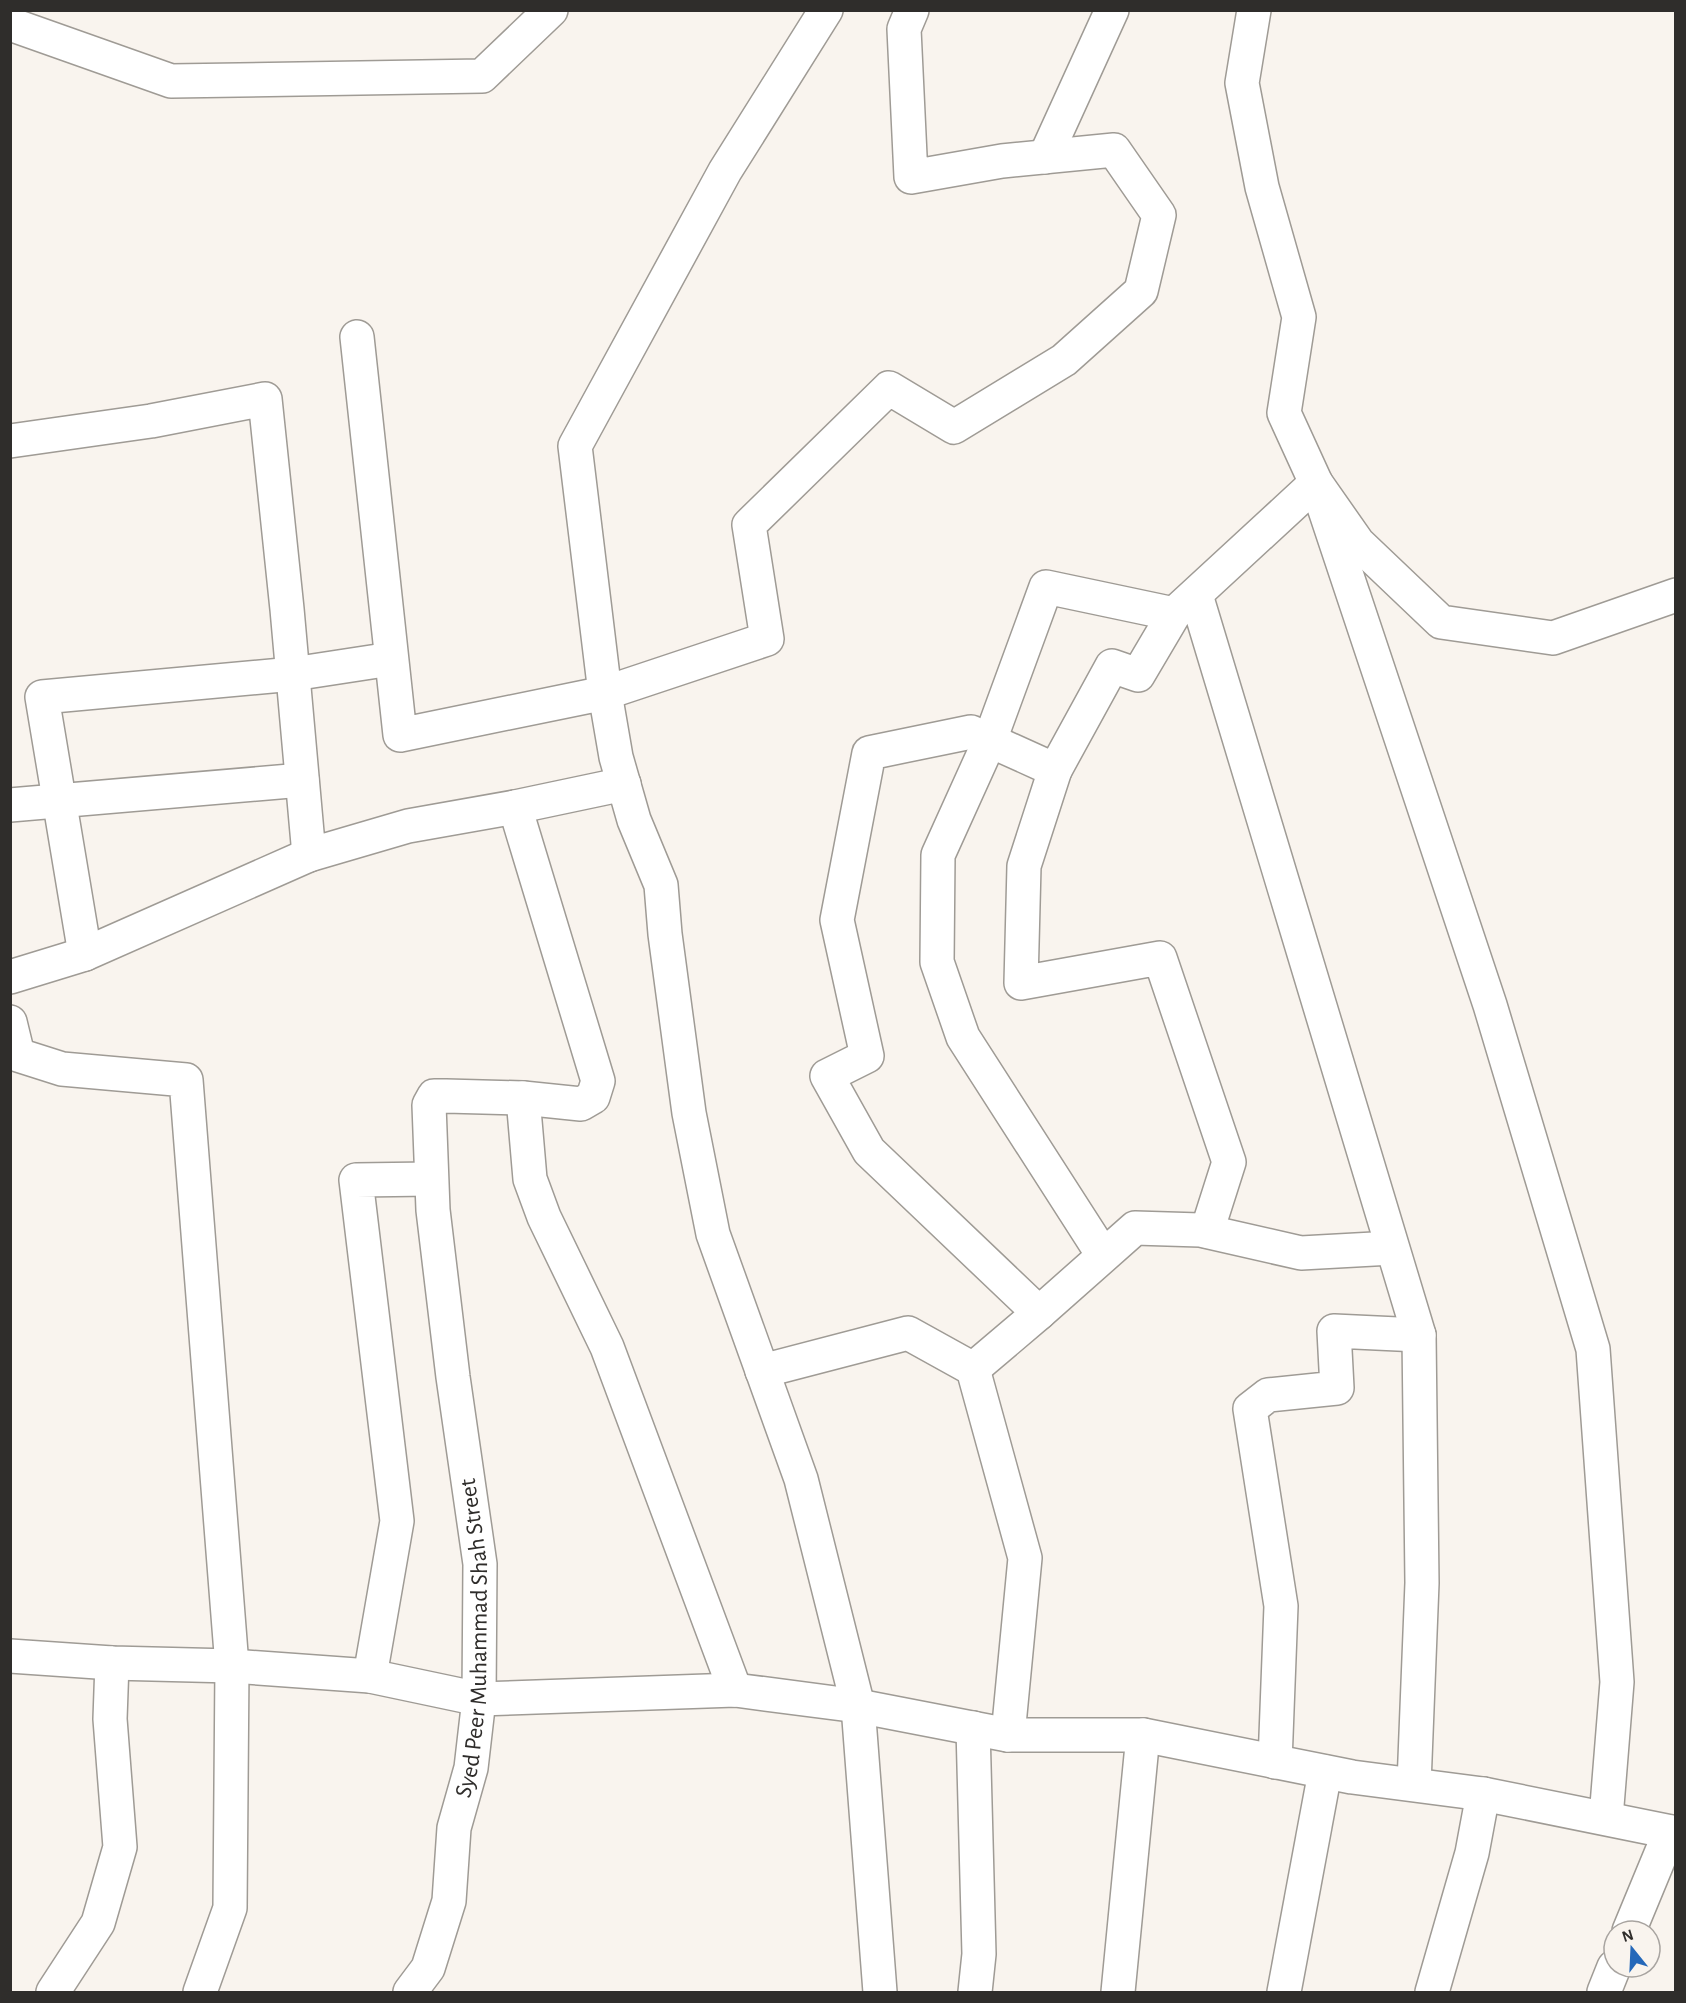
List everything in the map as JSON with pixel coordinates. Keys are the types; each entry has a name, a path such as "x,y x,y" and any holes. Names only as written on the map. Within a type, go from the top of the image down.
{"street":[{"path":"10,24 171,81 482,76 551,10"},
{"path":"826,10 726,171 575,446 605,693 616,757 634,820 661,885 687,1105 713,1234 801,1479 858,1706 880,1992"},
{"path":"357,337 400,735 605,693 767,639 748,525 889,388 954,427 1064,360 1141,291 1159,215 1114,150 1002,161 911,177 904,29 912,10"},
{"path":"1045,157 1113,10"},
{"path":"1254,10 1242,83 1262,187 1299,317 1284,413 1316,483 1490,1005 1593,1349 1617,1682 1606,1818"},
{"path":"10,441 151,421 265,399 309,855"},
{"path":"1316,483 1358,543 1441,622 1553,638 1676,595"},
{"path":"1207,1231 1229,1162 1160,958 1021,983 1024,866 1055,770 1112,666 1138,675 1185,605 1316,483"},
{"path":"1103,1255 963,1037 937,962 938,855 990,740 1046,587 1185,605"},
{"path":"1185,605 1419,1335 1422,1583 1414,1784"},
{"path":"85,954 42,697 293,674 392,659"},
{"path":"1039,1313 869,1151 828,1076 867,1056 837,920 870,753 971,732 1055,770"},
{"path":"10,805 302,780"},
{"path":"10,977 85,954 309,855 408,826 515,807 624,783"},
{"path":"515,807 598,1081 593,1097 581,1104 523,1098 530,1179 544,1217 607,1347 735,1690"},
{"path":"10,1022 14,1053 62,1069 186,1080 232,1666 230,1908 200,1992"},
{"name":"Syed Peer Muhammad Shah Street","path":"410,1992 428,1968 449,1900 454,1828 471,1768 479,1699 480,1564 453,1377 433,1210 429,1105 434,1096 523,1098"},
{"path":"370,1676 397,1521 356,1180 431,1179"},
{"path":"973,1369 1135,1227 1207,1231 1301,1252 1392,1248"},
{"path":"1275,1762 1281,1606 1250,1409 1268,1395 1337,1388 1334,1331 1419,1335"},
{"path":"762,1371 909,1333 973,1369 1025,1558 1008,1735"},
{"path":"10,1656 112,1663 232,1666 370,1676 479,1699 735,1690 858,1706 1008,1735 1143,1735 1352,1778 1483,1794 1673,1832 1634,1919"},
{"path":"54,1992 98,1923 120,1847 110,1730 112,1663"},
{"path":"973,1728 979,1954 975,1992"},
{"path":"1118,1992 1143,1735"},
{"path":"1284,1992 1325,1772"},
{"path":"1432,1992 1472,1853 1483,1794"}]}
